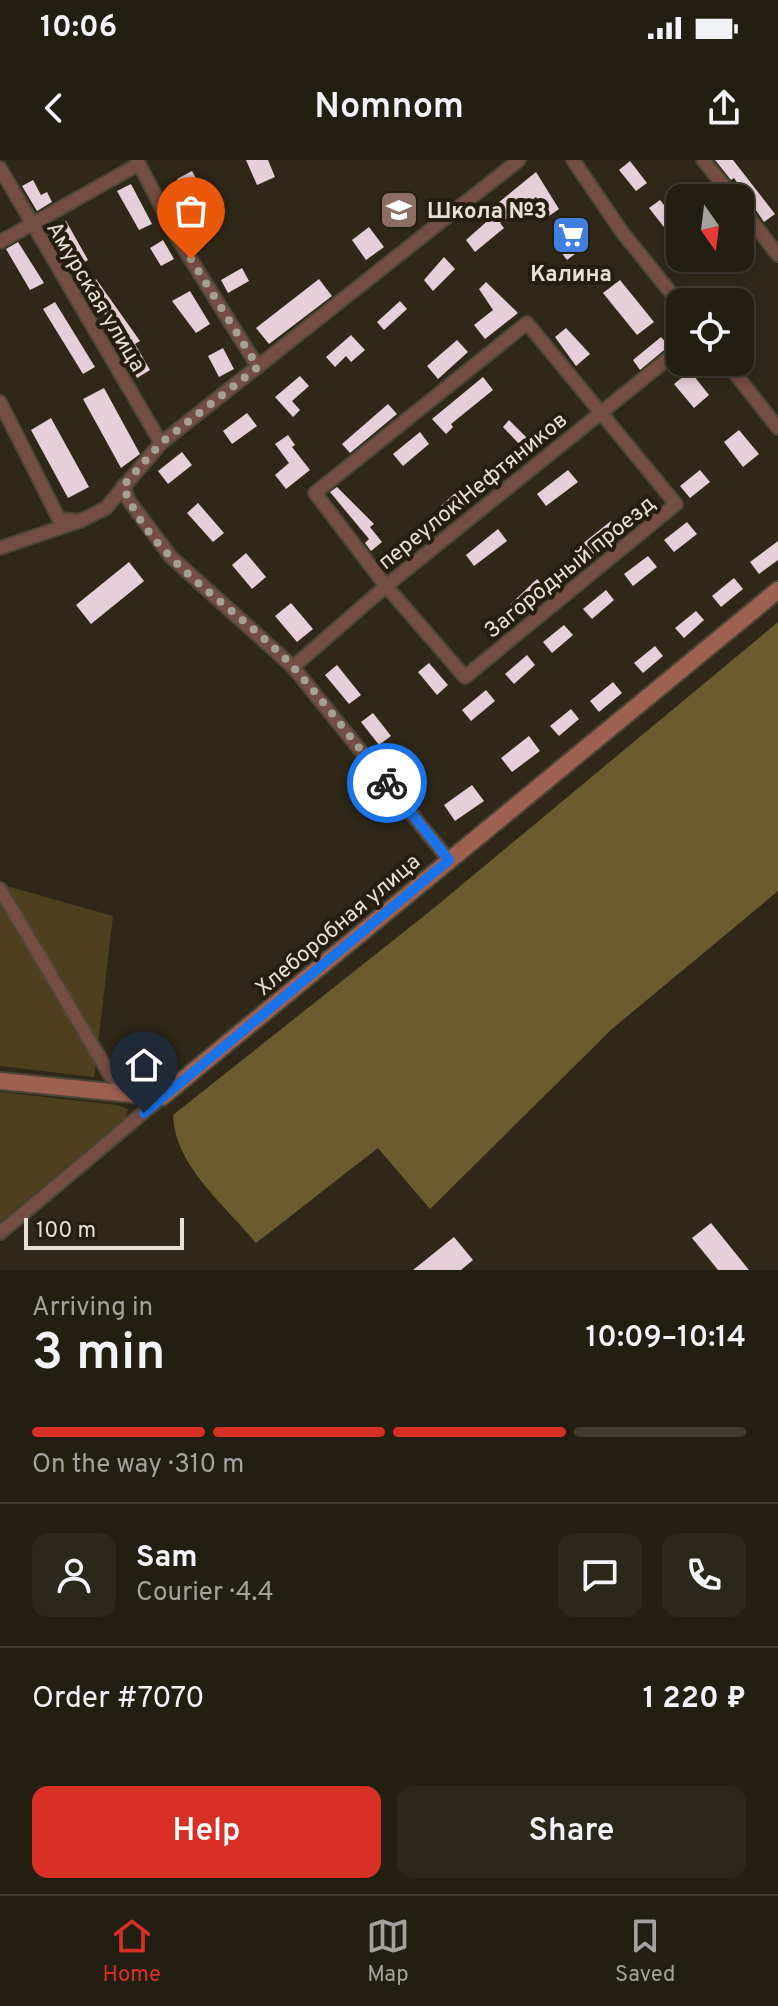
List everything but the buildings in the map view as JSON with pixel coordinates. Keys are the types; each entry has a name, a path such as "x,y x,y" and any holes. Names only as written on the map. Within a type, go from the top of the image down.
{"main road":[{"name":"Хлеборобная улица","path":"162,1097 778,590"},
{"path":"0,1081 132,1097 162,1097"}],"street":[{"path":"0,548 80,521 106,508 161,443 519,160"},
{"path":"573,160 622,232 667,288"},
{"path":"703,160 723,184"},
{"path":"0,242 138,162 178,239 258,367"},
{"name":"Амурская улица","path":"0,168 161,443"},
{"path":"754,224 778,255"},
{"name":"Загородный проезд","path":"527,323 676,504 465,677 386,586 315,493 527,323"},
{"name":"переулок Нефтяников","path":"293,667 386,586 666,360"},
{"path":"737,376 778,428"},
{"path":"0,402 59,519 80,521"},
{"path":"123,486 129,501 171,557 293,667 449,860"},
{"path":"0,889 110,1075 132,1097"},
{"name":"Хлеборобная улица","path":"0,1233 162,1097"}],"shaded area":[{"path":"778,622 778,891 612,1029 430,1209 378,1148 256,1243 192,1168 182,1151 173,1115 434,908"},
{"path":"0,884 113,916 94,1077 0,1066"},
{"path":"0,1092 128,1109 126,1117 0,1222"}],"way so far":[{"path":"191,259 258,367 161,443 123,486 129,501 171,557 293,667 387,783"}],"place":[{"name":"Школа №3","path":"399,210"},
{"name":"Калина","path":"571,235"}],"route":[{"path":"144,1113 449,860 387,783"}]}
